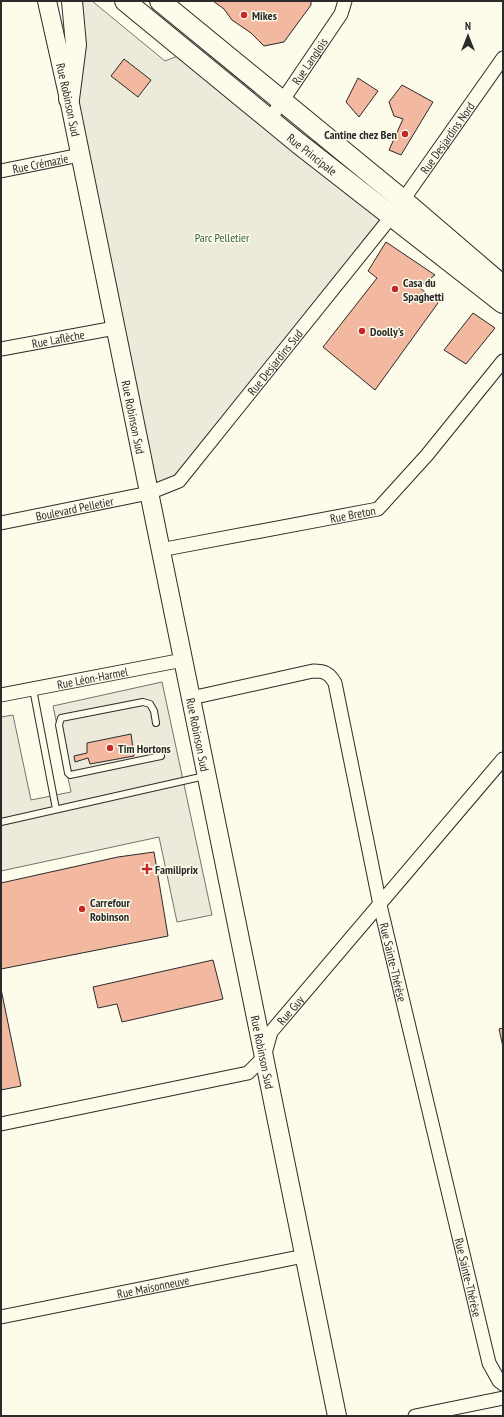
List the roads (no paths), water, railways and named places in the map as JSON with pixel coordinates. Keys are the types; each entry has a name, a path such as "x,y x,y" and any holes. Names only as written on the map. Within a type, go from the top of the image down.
{"main road":[{"path":"68,99 76,45 72,1"},
{"name":"Rue Principale","path":"125,1 391,217 503,303"},
{"name":"Rue Principale","path":"160,1 178,8 282,101 404,200 503,286"}],"street":[{"name":"Rue Robinson Sud","path":"47,1 80,155 337,1416"},
{"name":"Rue Robinson Sud","path":"53,1 59,54"},
{"name":"Rue Langlois","path":"270,119 342,14 345,1"},
{"name":"Rue Desjardins Nord","path":"391,217 503,58"},
{"name":"Rue Crémazie","path":"1,171 80,155"},
{"name":"Rue Desjardins Sud","path":"149,493 179,481 391,217"},
{"name":"Rue Laflèche","path":"1,349 115,328"},
{"name":"Rue Breton","path":"160,550 378,509 428,455 503,361"},
{"name":"Boulevard Pelletier","path":"1,523 149,493"},
{"name":"Rue Léon-Harmel","path":"1,695 183,660"},
{"name":"Rue Sainte-Thérèse","path":"191,698 313,671 323,671 330,674 335,683 380,905 489,1363 499,1382 503,1384"},
{"name":"Rue Guy","path":"1,1124 248,1073 264,1057 271,1032 503,759"},
{"name":"Rue Maisonneuve","path":"1,1317 304,1256"},
{"path":"415,1416 503,1398"}],"lane":[{"path":"33,689 56,810"},
{"path":"156,723 154,711 150,704 143,702 61,718 59,725 68,773 70,775 161,756"},
{"path":"1,822 206,776"}],"place":[{"name":"Mikes","path":"244,15"},
{"name":"Cantine chez Ben","path":"405,134"},
{"name":"Casa du Spaghetti","path":"395,289"},
{"name":"Doolly's","path":"362,331"},
{"name":"Tim Hortons","path":"110,748"},
{"name":"Familiprix","path":"147,869"},
{"name":"Carrefour Robinson","path":"82,909"}],"park label":[{"name":"Parc Pelletier","path":"222,237"}]}
